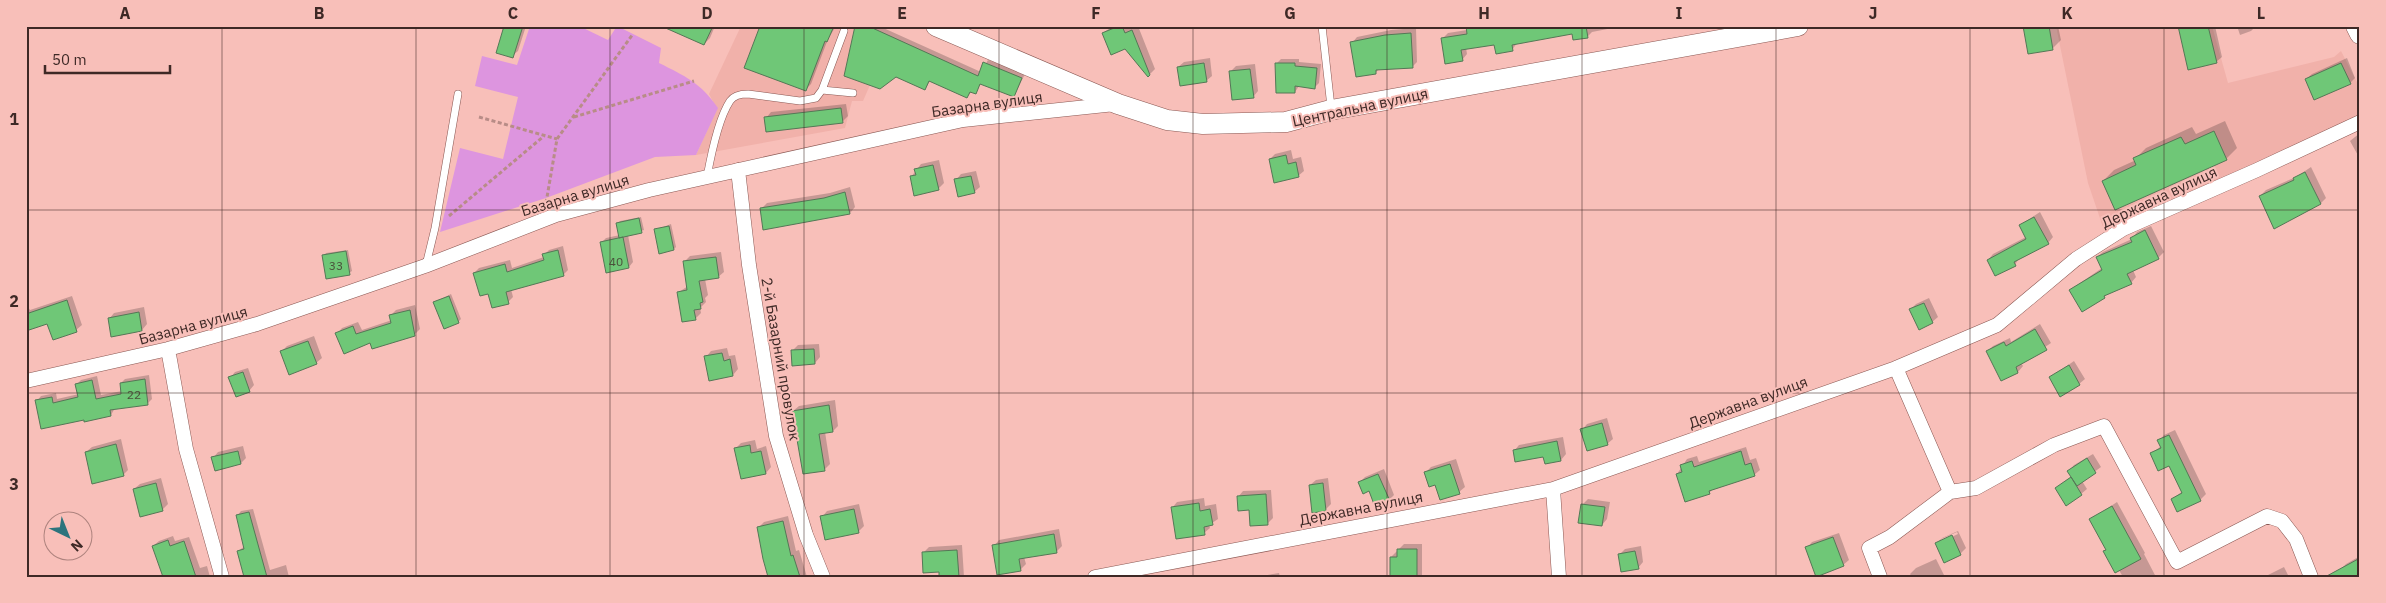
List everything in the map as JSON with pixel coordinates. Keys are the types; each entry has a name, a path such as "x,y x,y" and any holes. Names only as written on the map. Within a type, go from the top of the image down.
{"main road":[{"name":"Центральна вулиця","path":"936,26 1118,104 1167,120 1203,124 1286,122 1331,110 1798,26"},
{"path":"2356,26 2360,34"}],"street":[{"name":"Базарна вулиця","path":"26,381 168,349 257,324 425,266 548,218 649,190 963,120 1118,104"},
{"name":"Державна вулиця","path":"1095,577 1554,489 1896,368 1997,325 2076,259 2123,229 2360,122"},
{"name":"2-й Базарний провулок","path":"738,170 749,265 776,436 806,535 823,577"},
{"path":"168,349 186,449 222,577"},
{"path":"1896,368 1950,492"},
{"path":"1880,577 1868,548 1890,537 1950,492 1976,488 2054,445 2104,426 2177,562 2267,516 2282,521 2296,539 2311,577"},
{"path":"1554,489 1559,577"}],"lane":[{"path":"1322,26 1331,110"},
{"path":"707,177 713,145 731,100 740,94 808,101 816,98 822,90 844,31"},
{"path":"822,90 853,93"},
{"path":"425,266 435,228 458,94"}],"path":[{"path":"548,218 546,198 557,139 632,34"},
{"path":"573,118 694,81"},
{"path":"479,117 557,139"},
{"path":"435,228 544,136"}],"shaded area":[{"path":"530,26 579,26 608,40 617,26 661,48 659,63 685,76 699,86 718,108 696,155 655,157 546,198 440,232 460,148 503,159 518,97 475,86 482,56 517,65"},
{"path":"741,26 855,26 844,76 870,85 863,101 852,101 845,128 696,155 717,109 709,94"},
{"path":"2056,26 2212,26 2228,83 2334,57 2341,51 2360,88 2360,115 2105,233 2088,183"}],"building":[{"path":"504,26 523,26 513,58 496,53"},
{"path":"661,26 713,26 704,45"},
{"path":"760,26 834,26 827,42 825,41 806,91 744,68"},
{"path":"855,26 868,26 978,76 983,62 1022,78 1014,97 980,84 976,94 970,92 967,98 929,81 925,90 896,77 880,89 844,76"},
{"path":"1122,26 1125,33 1132,30 1150,75 1148,77 1125,49 1111,55 1102,33"},
{"path":"1466,26 1586,26 1588,38 1573,40 1572,34 1512,45 1513,51 1496,54 1494,45 1461,50 1463,61 1445,64 1441,38 1467,34"},
{"path":"2023,26 2049,26 2053,50 2028,54"},
{"path":"2178,26 2208,26 2217,63 2188,70"},
{"path":"1411,33 1413,68 1376,70 1376,74 1356,77 1350,42 1385,35"},
{"path":"1204,63 1207,82 1180,86 1177,67"},
{"path":"1275,63 1295,63 1295,66 1317,68 1315,89 1295,86 1295,93 1276,93"},
{"path":"2341,63 2351,84 2314,100 2305,79"},
{"path":"1250,69 1254,98 1232,100 1229,71"},
{"path":"841,108 843,123 766,132 764,117"},
{"path":"2214,131 2227,160 2115,210 2102,181 2136,165 2133,158 2181,137 2185,144"},
{"path":"1286,155 1288,164 1296,162 1299,177 1274,183 1269,159"},
{"path":"933,165 939,190 914,196 910,176 916,175 914,169"},
{"path":"2305,172 2321,204 2274,229 2259,196 2294,180 2293,178"},
{"path":"971,176 975,193 958,197 954,179"},
{"path":"845,192 850,214 763,230 760,208 824,198"},
{"path":"2034,217 2049,244 2014,262 2016,266 1995,276 1987,260 2026,239 2019,225"},
{"path":"639,218 642,233 619,238 616,223"},
{"path":"669,226 674,250 659,254 654,229"},
{"path":"2145,230 2159,259 2127,274 2132,284 2104,296 2105,298 2082,312 2069,290 2102,270 2096,257 2132,242 2130,238"},
{"path":"623,237 629,268 606,273 600,242"},
{"path":"558,250 564,276 506,292 509,304 492,308 488,294 480,296 473,273 505,264 507,272 544,260 542,254"},
{"path":"346,251 350,275 326,279 322,255"},
{"path":"716,257 719,278 699,281 703,302 700,303 701,309 694,310 696,320 682,322 677,292 687,290 683,261"},
{"path":"449,296 459,323 444,329 433,302"},
{"path":"67,300 77,332 53,340 47,324 26,331 26,314"},
{"path":"1924,303 1933,323 1919,330 1909,309"},
{"path":"410,310 415,336 372,349 370,343 344,354 335,333 353,326 356,334 391,323 389,315"},
{"path":"139,312 142,331 111,337 108,318"},
{"path":"2035,329 2047,350 2016,367 2018,373 2001,381 1986,351 2004,342 2006,346"},
{"path":"308,341 317,364 289,375 280,351"},
{"path":"814,349 815,364 792,366 791,350"},
{"path":"722,353 724,361 730,359 733,376 709,381 704,356"},
{"path":"2069,365 2080,385 2060,397 2049,377"},
{"path":"243,372 250,392 236,397 228,377"},
{"path":"145,379 148,405 110,410 111,416 41,429 35,400 52,397 53,403 78,397 75,384 92,380 96,399 121,394 120,383"},
{"path":"829,405 833,432 819,434 825,471 803,474 792,411"},
{"path":"1602,423 1608,445 1587,451 1580,429"},
{"path":"2169,435 2201,501 2177,512 2171,499 2182,493 2169,466 2158,471 2150,453 2161,448 2157,440"},
{"path":"1557,441 1561,461 1545,464 1543,457 1515,462 1513,450"},
{"path":"116,444 124,476 92,484 85,452"},
{"path":"750,445 751,453 761,451 766,474 741,479 734,448"},
{"path":"238,451 241,464 215,471 211,457"},
{"path":"1741,451 1745,465 1751,463 1755,476 1709,491 1710,494 1685,502 1676,474 1682,472 1680,465 1692,461 1694,467"},
{"path":"2087,458 2096,473 2077,486 2067,471"},
{"path":"1450,464 1460,494 1440,500 1435,485 1429,487 1424,472"},
{"path":"1378,474 1390,501 1375,507 1369,491 1363,494 1358,482"},
{"path":"2071,477 2082,495 2066,506 2055,488"},
{"path":"156,483 163,511 140,517 133,489"},
{"path":"1323,483 1326,511 1312,513 1309,485"},
{"path":"1266,494 1268,525 1250,526 1249,510 1238,511 1237,496"},
{"path":"1199,503 1200,511 1210,509 1213,525 1204,527 1205,535 1176,539 1171,507"},
{"path":"1581,504 1605,507 1602,526 1578,523"},
{"path":"2112,506 2141,559 2115,573 2103,551 2106,550 2089,519"},
{"path":"854,509 859,533 825,540 820,516"},
{"path":"249,512 267,577 244,577 237,551 244,549 236,515"},
{"path":"783,521 791,556 793,555 800,577 768,577 757,527"},
{"path":"1054,534 1057,553 1019,559 1021,571 997,575 992,545"},
{"path":"1952,535 1961,555 1944,563 1935,543"},
{"path":"1833,537 1844,566 1816,577 1805,547"},
{"path":"168,540 170,546 184,541 196,577 163,577 152,546"},
{"path":"1397,549 1417,549 1417,577 1390,577 1390,557 1397,557"},
{"path":"957,550 959,577 939,577 939,572 923,573 922,552"},
{"path":"1635,551 1639,569 1621,572 1618,554"},
{"path":"2360,558 2360,577 2325,577"}]}
